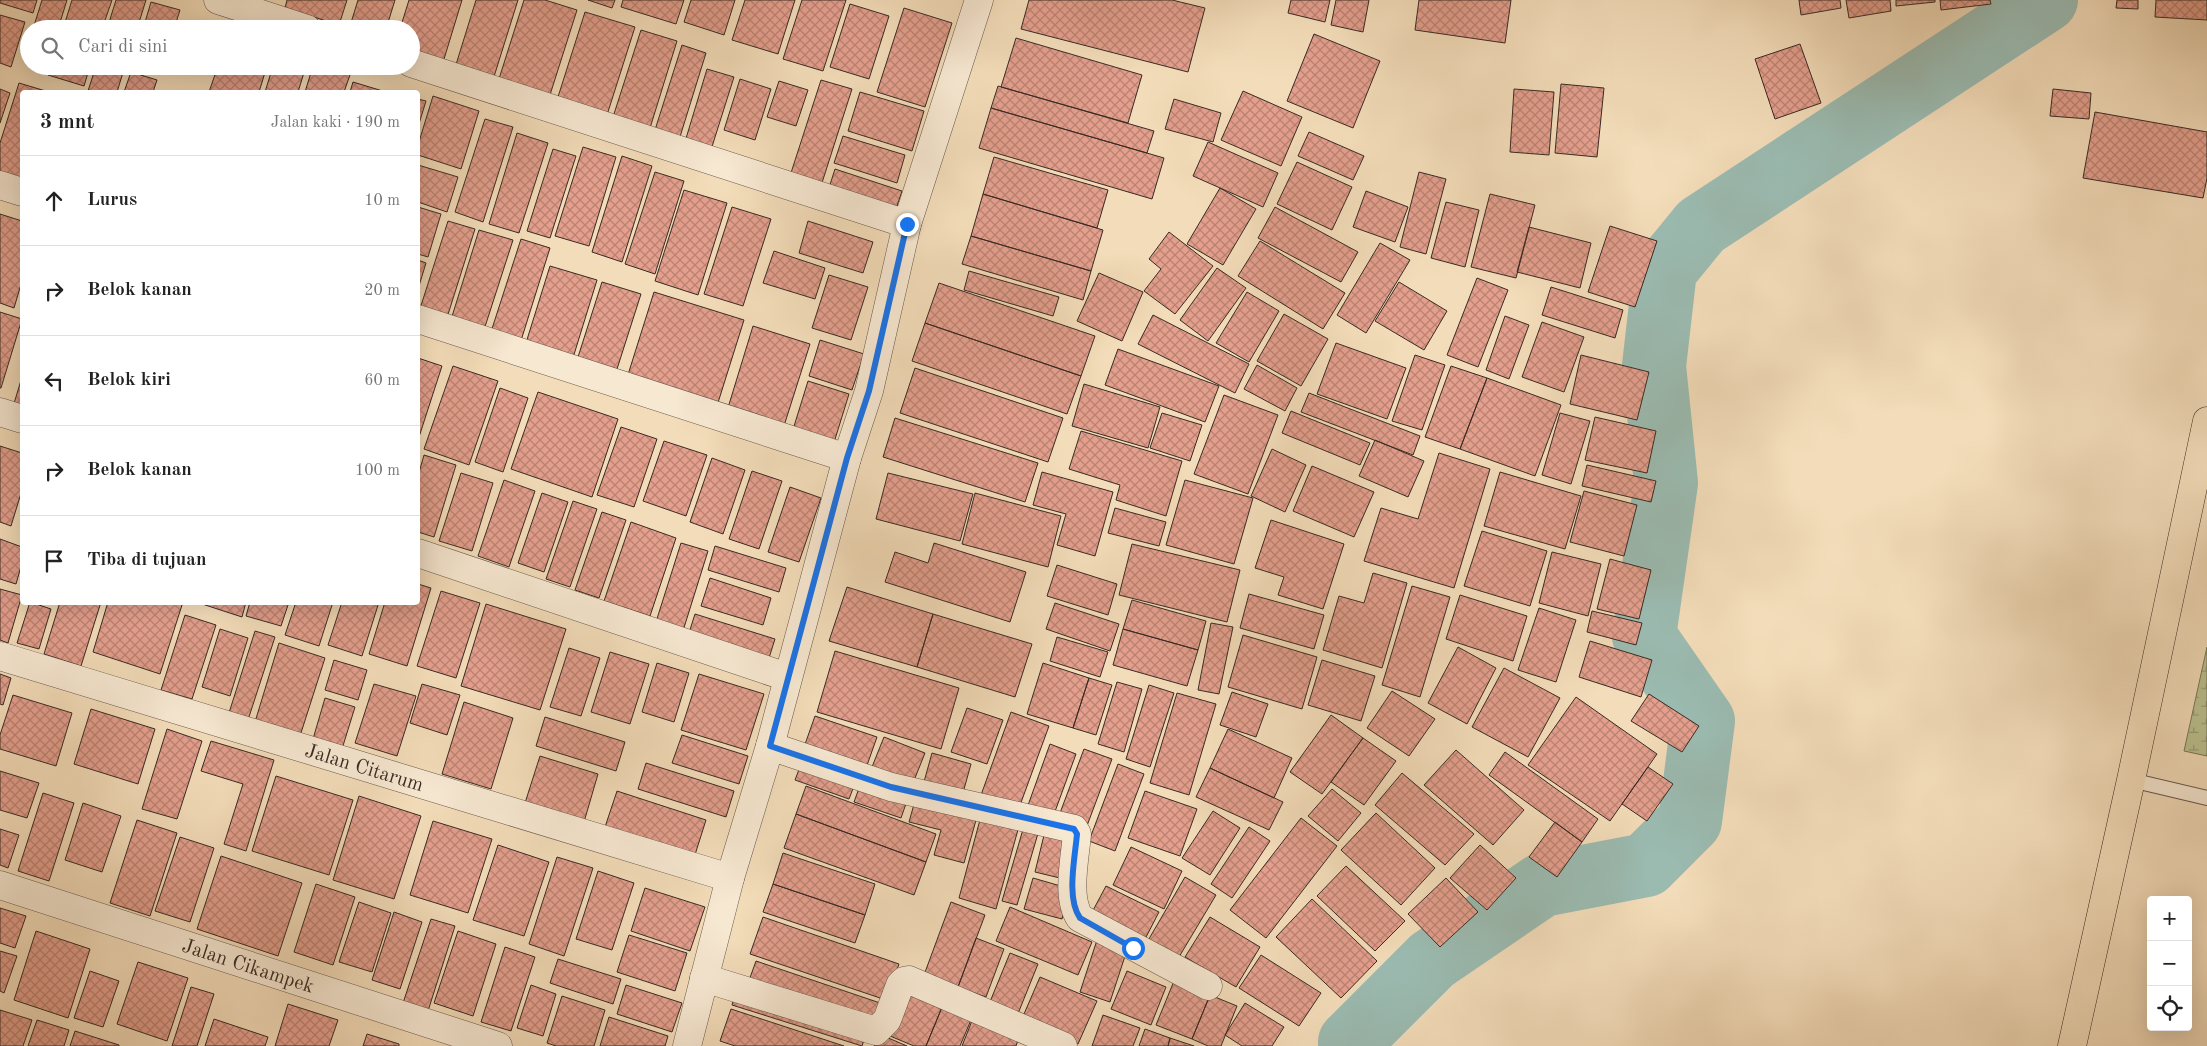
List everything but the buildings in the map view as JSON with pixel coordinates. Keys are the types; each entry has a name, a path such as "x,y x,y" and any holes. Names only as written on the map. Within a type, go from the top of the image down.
{"main road":[{"path":"2072,1046 2131,780 2207,421"}],"street":[{"path":"218,0 279,20"},
{"path":"686,1046 730,878 770,746 847,458 869,391 907,224 979,0"},
{"path":"420,66 907,224"},
{"path":"0,184 20,191"},
{"path":"420,320 847,458"},
{"path":"0,412 20,418"},
{"path":"420,553 788,677"},
{"name":"Jalan Citarum","path":"0,656 730,878"},
{"path":"770,746 891,787 1074,829 1077,834 1072,894 1075,911 1080,918 1208,986"},
{"name":"Jalan Cikampek","path":"0,884 498,1046"},
{"path":"704,978 876,1031 887,1020 900,985 904,981 909,980 1063,1046"}],"lane":[{"path":"2131,780 2207,798"}],"green space":[{"path":"2207,647 2207,756 2184,751"}],"waterway":[{"path":"1352,1046 1350,1042 1432,960 1542,885 1646,865 1690,821 1703,721 1644,636 1666,483 1654,366 1665,270 1701,226 2046,0"}],"route":[{"path":"907,224 869,391 847,458 770,746 891,787 1074,829 1077,831 1072,894 1075,911 1080,918 1133,948"}]}
